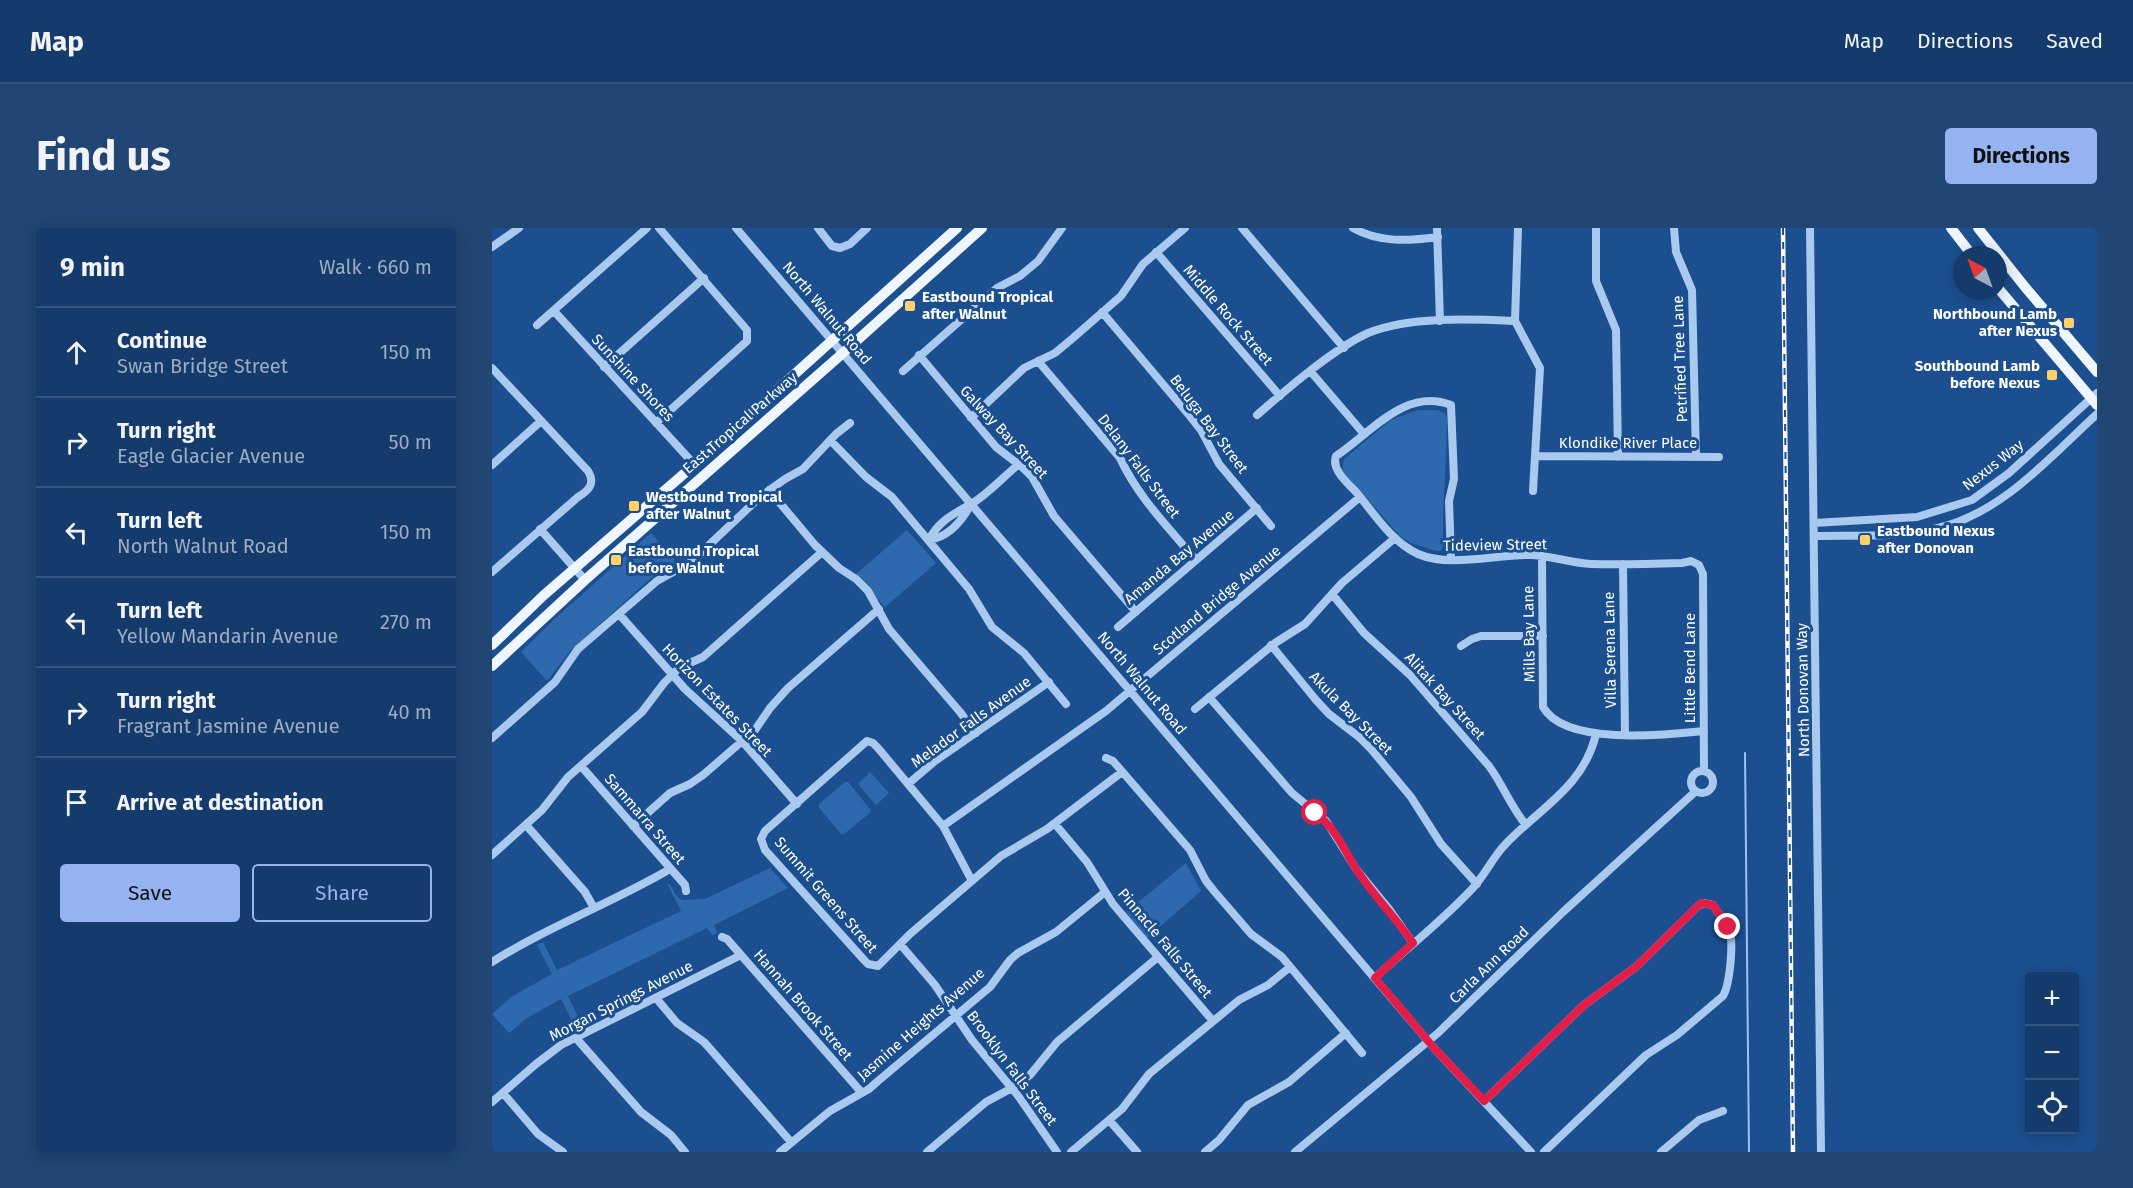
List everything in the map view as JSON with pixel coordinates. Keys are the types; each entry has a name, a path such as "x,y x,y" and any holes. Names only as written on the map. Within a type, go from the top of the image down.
{"main road":[{"name":"East Tropical Parkway","path":"492,645 574,568 957,228"},
{"name":"East Tropical Parkway","path":"492,666 585,580 982,228"},
{"path":"1951,228 1965,246"},
{"path":"1978,228 2097,372"},
{"path":"2007,298 2095,399"}],"street":[{"path":"492,247 519,228"},
{"path":"537,325 647,228"},
{"path":"656,423 747,341 748,336 747,330 659,228"},
{"name":"North Walnut Road","path":"736,228 1428,1041 1531,1152"},
{"path":"818,228 832,246 840,248 850,244 867,228"},
{"path":"903,371 997,288 1020,276 1038,261 1062,228"},
{"path":"971,418 1024,368 1062,348 1121,296 1136,272 1185,228"},
{"path":"1242,228 1344,348"},
{"path":"1353,228 1383,239 1410,240 1438,237"},
{"path":"1437,228 1440,321"},
{"path":"1518,228 1515,321 1540,368 1537,456 1533,490"},
{"path":"1596,228 1596,281 1616,330 1618,458"},
{"name":"Petrified Tree Lane","path":"1674,228 1676,252 1692,290 1696,457"},
{"name":"North Donovan Way","path":"1810,228 1821,1152"},
{"name":"Middle Rock Street","path":"1156,252 1280,396"},
{"path":"604,367 704,278"},
{"name":"Sunshine Shores","path":"554,311 693,463"},
{"name":"Beluga Bay Street","path":"1102,312 1201,430 1220,464 1271,526"},
{"path":"1257,416 1311,372 1371,332 1392,326 1440,321 1515,321"},
{"name":"Galway Bay Street","path":"919,355 996,447 1032,477 1054,516 1136,612"},
{"name":"Delany Falls Street","path":"1038,361 1120,458 1142,496 1196,560"},
{"path":"492,368 588,471 592,479 586,492 492,572"},
{"path":"1311,372 1364,434 1387,416 1414,403 1440,400 1451,405 1454,479 1449,501 1451,559"},
{"name":"Nexus Way","path":"1814,523 1917,517 1946,510 1972,500 2095,399"},
{"name":"Nexus Way","path":"1814,536 1897,534 1939,528 1958,522 1999,501 2021,484 2097,414"},
{"path":"492,465 541,421"},
{"path":"492,738 555,681 578,649 657,581 691,562 711,541 769,490 803,469 850,423"},
{"name":"Tideview Street","path":"1364,434 1336,456 1334,465 1395,538 1407,549 1421,555 1435,559 1542,556 1575,562 1623,564 1691,561 1699,565"},
{"path":"830,441 866,477 885,490 969,589 992,627 1024,653 1066,704"},
{"name":"Klondike River Place","path":"1537,456 1719,457"},
{"path":"929,540 932,533 960,508 971,504 1018,464"},
{"path":"769,490 822,552 868,591 889,629 976,733"},
{"name":"Scotland Bridge Avenue","path":"944,825 1089,723 1130,691 1359,497"},
{"name":"Amanda Bay Avenue","path":"1118,627 1257,508"},
{"path":"540,529 585,580"},
{"path":"1195,709 1271,645 1305,624 1332,594 1395,538"},
{"path":"492,855 542,810 568,777 642,712 679,668 703,657 822,552"},
{"name":"Mills Bay Lane","path":"1542,556 1543,707 1556,719 1569,726 1585,733 1596,734"},
{"name":"Villa Serena Lane","path":"1623,564 1625,735"},
{"name":"Little Bend Lane","path":"1699,565 1703,574 1704,771"},
{"name":"Alitak Bay Street","path":"1332,594 1364,633 1410,675 1489,766 1501,782 1516,813 1526,825"},
{"path":"633,826 670,794 703,775 755,730 788,688 879,609"},
{"name":"Horizon Estates Street","path":"619,614 672,675 704,708 742,741 797,804"},
{"path":"1461,646 1481,636 1543,636"},
{"name":"Akula Bay Street","path":"1271,645 1329,714 1371,749 1411,797 1441,844 1477,884"},
{"name":"Melador Falls Avenue","path":"908,784 935,761 1049,682"},
{"path":"1209,697 1292,793 1326,821 1356,869 1413,943"},
{"path":"1375,978 1477,884 1501,849 1577,777 1592,750 1596,734 1678,734 1704,731"},
{"path":"797,804 867,741 873,743 944,825 972,881"},
{"path":"1106,758 1113,761 1190,850 1206,881 1251,934 1274,950 1290,967 1362,1053"},
{"name":"Sammarra Street","path":"580,766 685,885 686,891"},
{"name":"Carla Ann Road","path":"1295,1152 1428,1041 1695,791 1706,792 1713,784 1710,774 1704,771 1697,772 1692,778 1695,791"},
{"path":"900,944 1012,848 1055,824 1122,772"},
{"name":"Summit Greens Street","path":"797,804 765,831 761,839 765,850 865,961 878,966 900,944"},
{"name":"Pinnacle Falls Street","path":"1055,824 1087,862 1105,892 1213,1021"},
{"path":"526,825 585,892 594,908"},
{"path":"493,959 649,881 670,868"},
{"name":"Jasmine Heights Avenue","path":"780,1152 830,1111 862,1093 956,1016 990,987 1018,953 1056,932 1105,892"},
{"path":"1484,1101 1584,1005 1637,966 1698,906 1713,905 1728,927 1730,934 1729,980 1723,996 1677,1035 1646,1055 1544,1152"},
{"name":"Hannah Brook Street","path":"722,937 727,939 862,1093"},
{"name":"Brooklyn Falls Street","path":"900,944 935,985 972,1040 1012,1088 1057,1152"},
{"name":"Morgan Springs Avenue","path":"492,1102 548,1054 741,955"},
{"path":"927,1152 986,1102 1030,1075 1057,1042 1158,957"},
{"path":"1071,1152 1122,1109 1149,1074 1239,1000 1268,985 1290,967"},
{"path":"656,998 677,1023 704,1041 791,1143"},
{"path":"1204,1152 1219,1140 1248,1105 1289,1082 1346,1033"},
{"path":"576,1038 634,1104 649,1119 671,1135 685,1152"},
{"path":"502,1093 538,1134 563,1152"},
{"path":"1661,1152 1699,1120 1723,1111"},
{"path":"1109,1120 1137,1152"}],"shaded area":[{"path":"1418,410 1438,410 1447,418 1443,546 1440,551 1411,543 1400,536 1342,470 1344,459 1391,420"},
{"path":"907,530 936,563 885,607 856,574"},
{"path":"651,533 677,562 651,578 570,651 547,681 521,652"},
{"path":"870,772 889,793 876,805 858,784"},
{"path":"845,782 848,782 871,812 841,834 819,808 819,804"},
{"path":"1186,863 1201,891 1147,938 1126,912"},
{"path":"770,868 788,888 714,925 717,932 713,936 707,928 568,996 583,1028 577,1031 561,999 527,1018 509,1033 492,1014 511,997 552,974 537,945 543,942 557,970 681,911 667,883 682,900 705,899"}],"waterway":[{"path":"1745,753 1749,1152"}],"railway":[{"path":"1783,228 1793,1152"}],"place":[{"name":"Eastbound Tropical after Walnut","path":"910,306"},
{"name":"Northbound Lamb after Nexus","path":"2069,323"},
{"name":"Southbound Lamb before Nexus","path":"2052,375"},
{"name":"Westbound Tropical after Walnut","path":"634,506"},
{"name":"Eastbound Nexus after Donovan","path":"1865,540"},
{"name":"Eastbound Tropical before Walnut","path":"616,560"}],"route":[{"path":"1315,813 1334,831 1356,869 1413,943 1375,978 1434,1048 1484,1101 1584,1005 1637,966 1702,903 1713,905 1728,927"}]}
